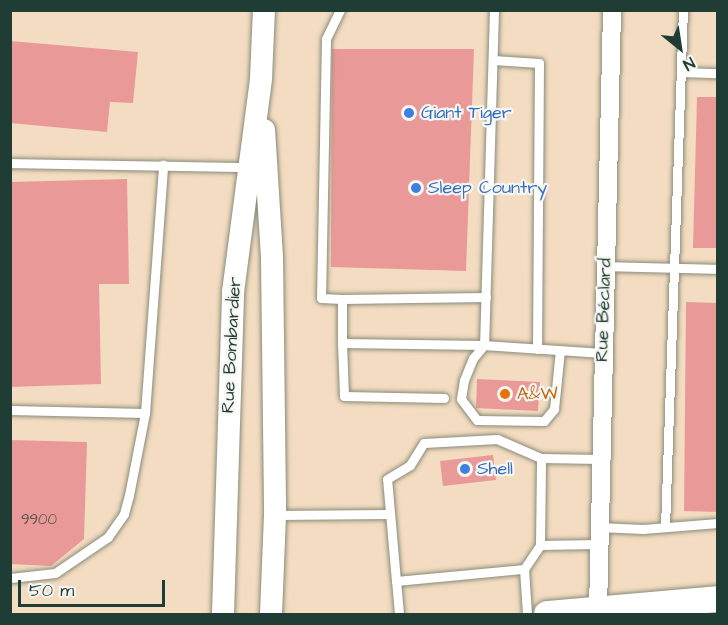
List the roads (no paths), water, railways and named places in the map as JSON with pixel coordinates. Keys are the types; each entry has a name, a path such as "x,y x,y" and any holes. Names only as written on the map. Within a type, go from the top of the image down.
{"main road":[{"path":"547,615 717,599"}],"street":[{"name":"Rue Bombardier","path":"222,615 233,292 261,78 264,10"},
{"name":"Rue Béclard","path":"597,610 612,10"},
{"name":"Rue Bombardier","path":"261,78 273,258 275,515 272,615"}],"lane":[{"path":"340,10 326,39 321,298 486,297"},
{"path":"494,10 484,345 473,358 462,390 462,399 477,420 544,421 554,409 560,350"},
{"path":"665,527 683,10"},
{"path":"493,60 539,63 537,349"},
{"path":"681,72 717,73"},
{"path":"10,163 249,166"},
{"path":"10,578 55,573 108,537 124,514 145,414 164,165"},
{"path":"605,266 717,269"},
{"path":"342,298 344,396 444,398"},
{"path":"342,343 484,345 602,353"},
{"path":"10,410 145,414"},
{"path":"399,615 387,479 410,465 424,443 497,439 541,458 600,459"},
{"path":"527,615 524,569 540,545 541,458"},
{"path":"275,515 389,514"},
{"path":"540,545 665,527 717,523"},
{"path":"396,581 524,569"}],"place":[{"name":"Giant Tiger","path":"409,113"},
{"name":"Sleep Country","path":"416,188"},
{"name":"A&W","path":"505,394"},
{"name":"Shell","path":"465,469"}]}
